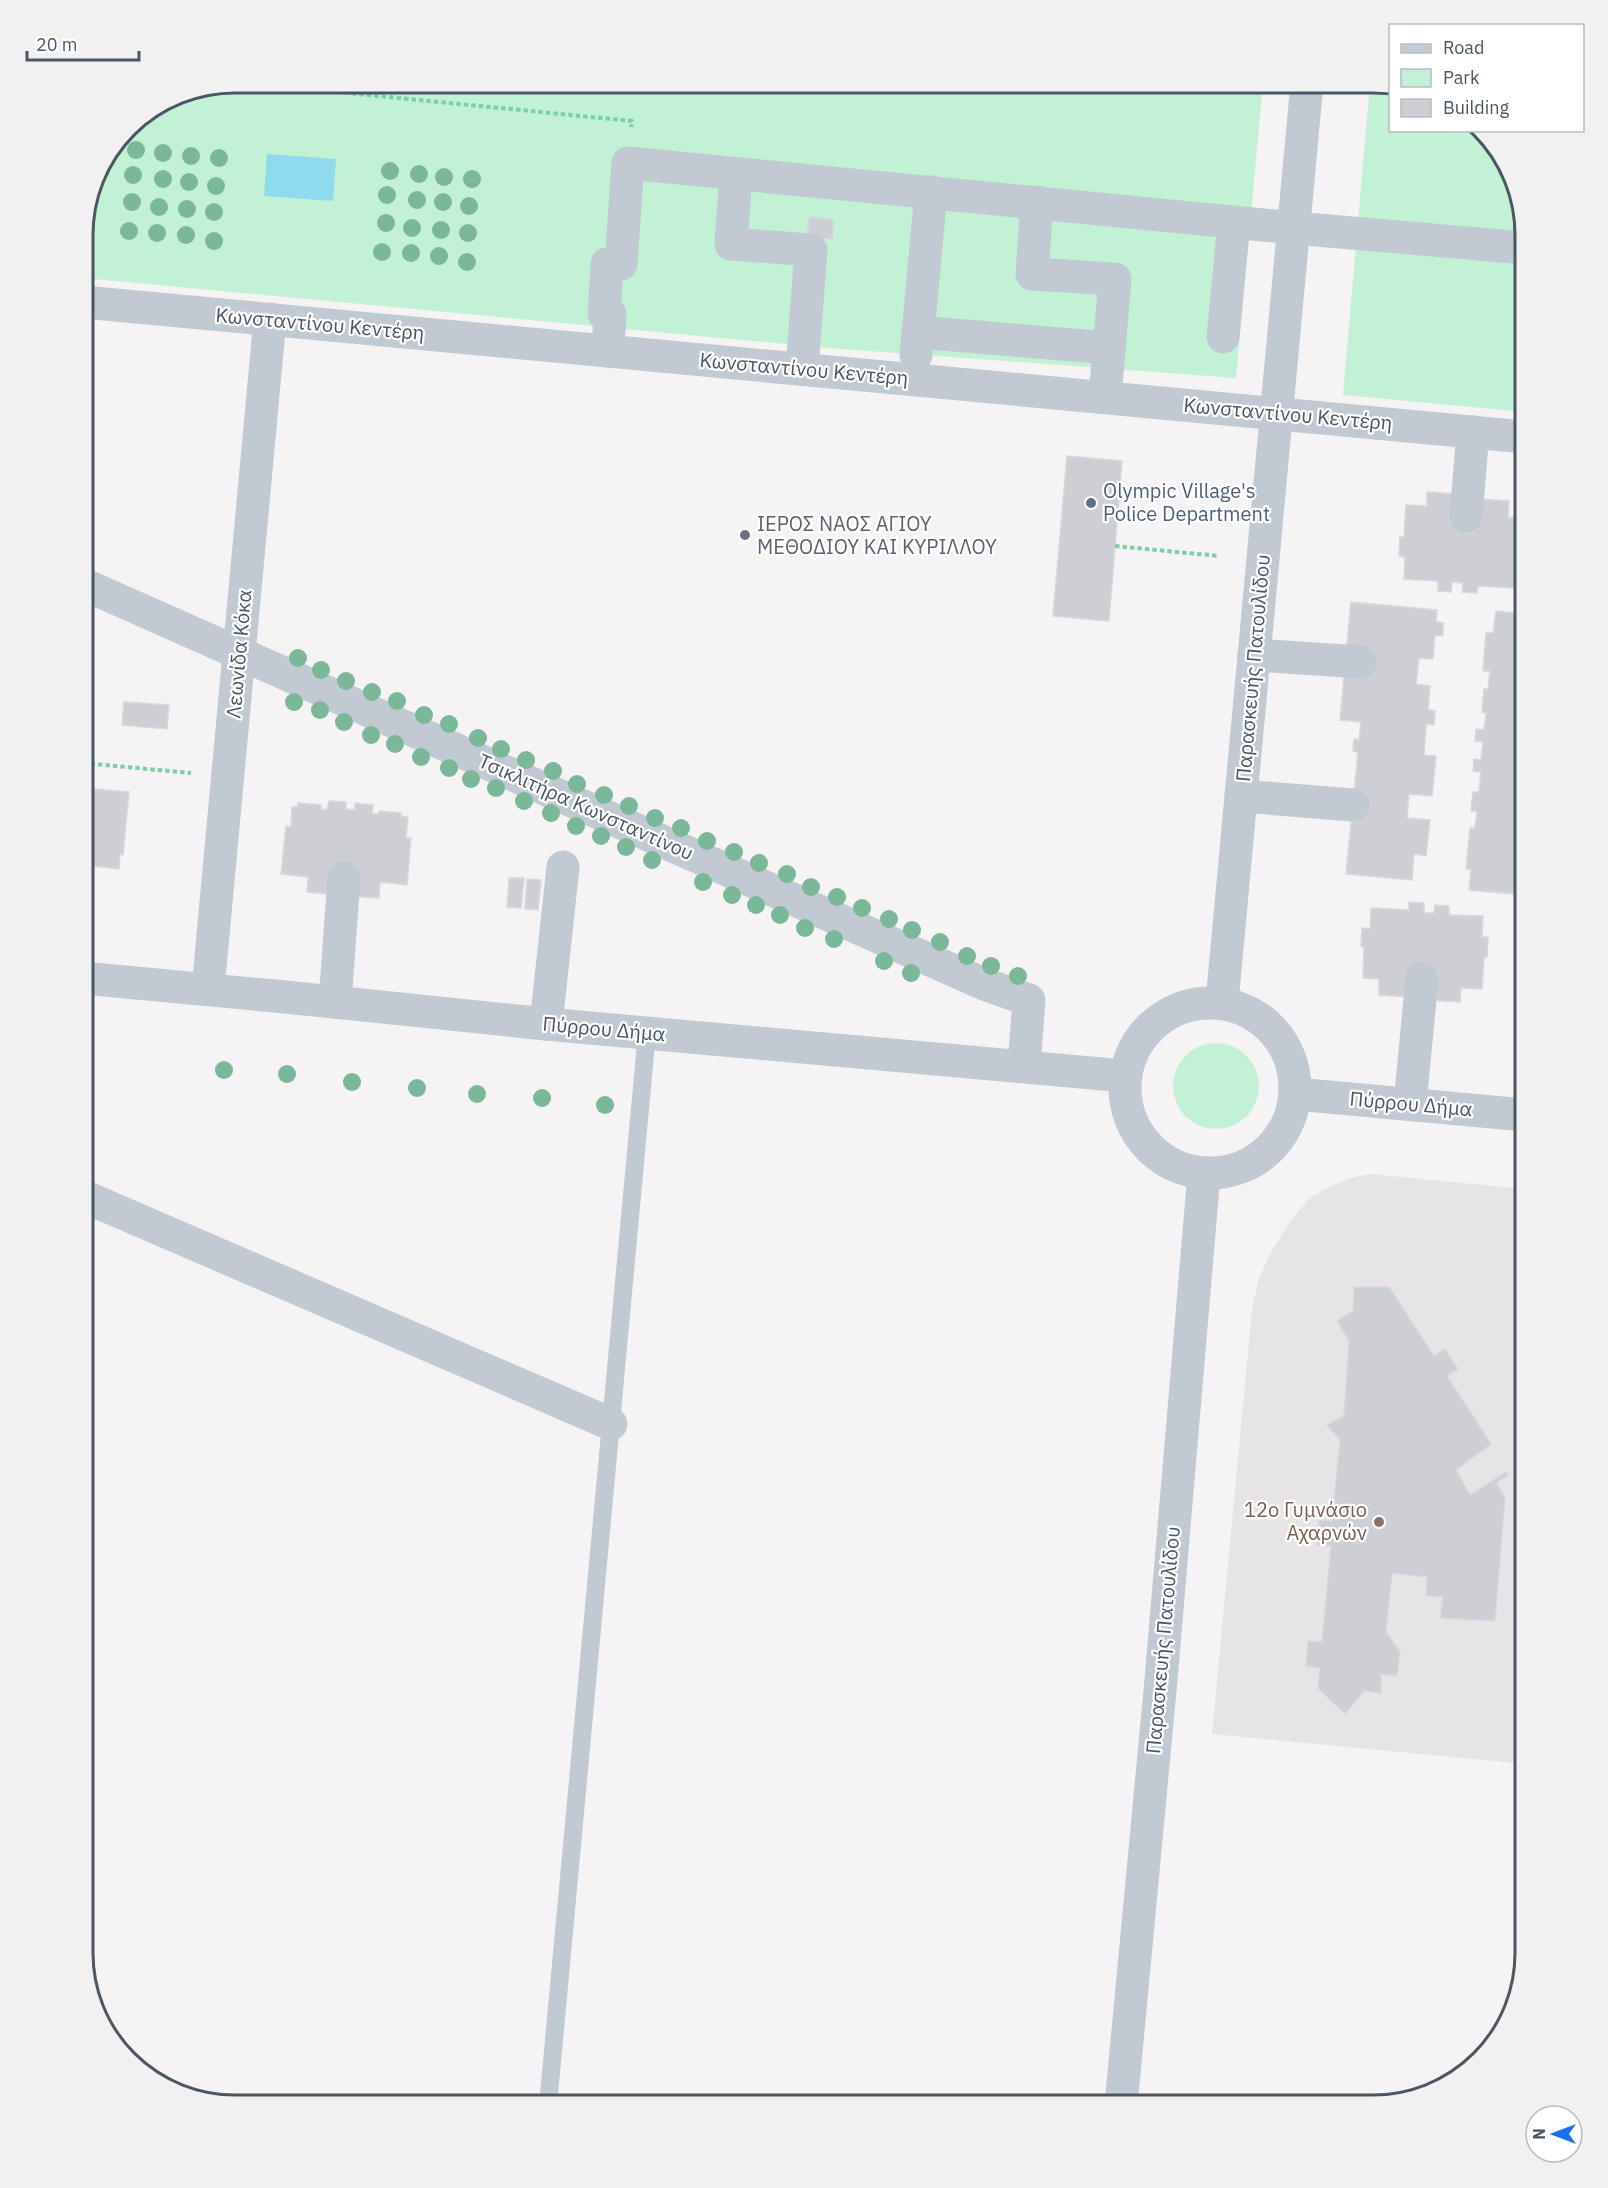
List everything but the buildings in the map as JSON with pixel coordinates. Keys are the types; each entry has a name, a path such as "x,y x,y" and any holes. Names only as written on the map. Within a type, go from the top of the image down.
{"street":[{"name":"Παρασκευής Πατουλίδου","path":"1222,1002 1306,93"},
{"path":"608,351 610,315 604,315 608,264 621,264 628,163 1294,228 1515,247"},
{"path":"736,174 730,244 811,250 802,369"},
{"path":"914,379 931,192"},
{"path":"1037,202 1032,274 1115,279 1105,397"},
{"path":"1223,337 1234,222"},
{"name":"Κωνσταντίνου Κεντέρη","path":"93,303 1515,436"},
{"name":"Λεωνίδα Κόκα","path":"208,989 270,320"},
{"path":"918,332 1109,348"},
{"path":"1466,516 1473,432"},
{"name":"Τσικλιτήρα Κωνσταντίνου","path":"93,588 973,979 1029,1000 1024,1066"},
{"path":"1254,655 1360,662"},
{"path":"1241,796 1353,805"},
{"path":"546,1024 563,867"},
{"path":"335,1002 344,879"},
{"path":"1410,1104 1422,978"},
{"name":"Πύρρου Δήμα","path":"93,979 546,1024 1125,1076"},
{"path":"1222,1002 1252,1013 1277,1034 1292,1062 1296,1094 1290,1120 1276,1143 1256,1161 1231,1171 1204,1174 1177,1167 1153,1152 1136,1130 1126,1104 1125,1076 1136,1044 1159,1019 1189,1004 1222,1002"},
{"name":"Πύρρου Δήμα","path":"1296,1094 1515,1114"},
{"name":"Παρασκευής Πατουλίδου","path":"1122,2095 1161,1680 1204,1174"},
{"path":"93,1200 611,1424"}],"lane":[{"path":"549,2095 647,1033"}],"path":[{"path":"348,93 632,121 628,163"},
{"path":"1115,546 1219,556"},
{"path":"93,764 228,776"}],"shaded area":[{"name":"12ο Γυμνάσιο Αχαρνών","path":"1370,1174 1515,1188 1515,1763 1212,1734 1252,1310 1258,1281 1271,1252 1291,1220 1310,1198 1351,1178"}],"green space":[{"path":"226,93 1262,93 1236,378 828,348 93,279 94,217 98,198 108,172 128,141 141,128 164,112 181,104"},
{"path":"1369,93 1382,93 1389,94 1389,132 1471,132 1491,156 1504,181 1514,217 1515,235 1515,411 1343,395"},
{"path":"1208,1043 1224,1043 1247,1055 1256,1069 1259,1086 1256,1103 1247,1117 1224,1129 1208,1129 1192,1122 1180,1110 1173,1094 1173,1078 1180,1062 1192,1050"}],"water":[{"path":"267,154 336,159 333,201 264,196"}],"place":[{"name":"Olympic Village's Police Department","path":"1091,503"},
{"name":"ΙΕΡΟΣ ΝΑΟΣ ΑΓΙΟΥ ΜΕΘΟΔΙΟΥ ΚΑΙ ΚΥΡΙΛΛΟΥ","path":"745,535"},
{"name":"12ο Γυμνάσιο Αχαρνών","path":"1379,1522"}]}
